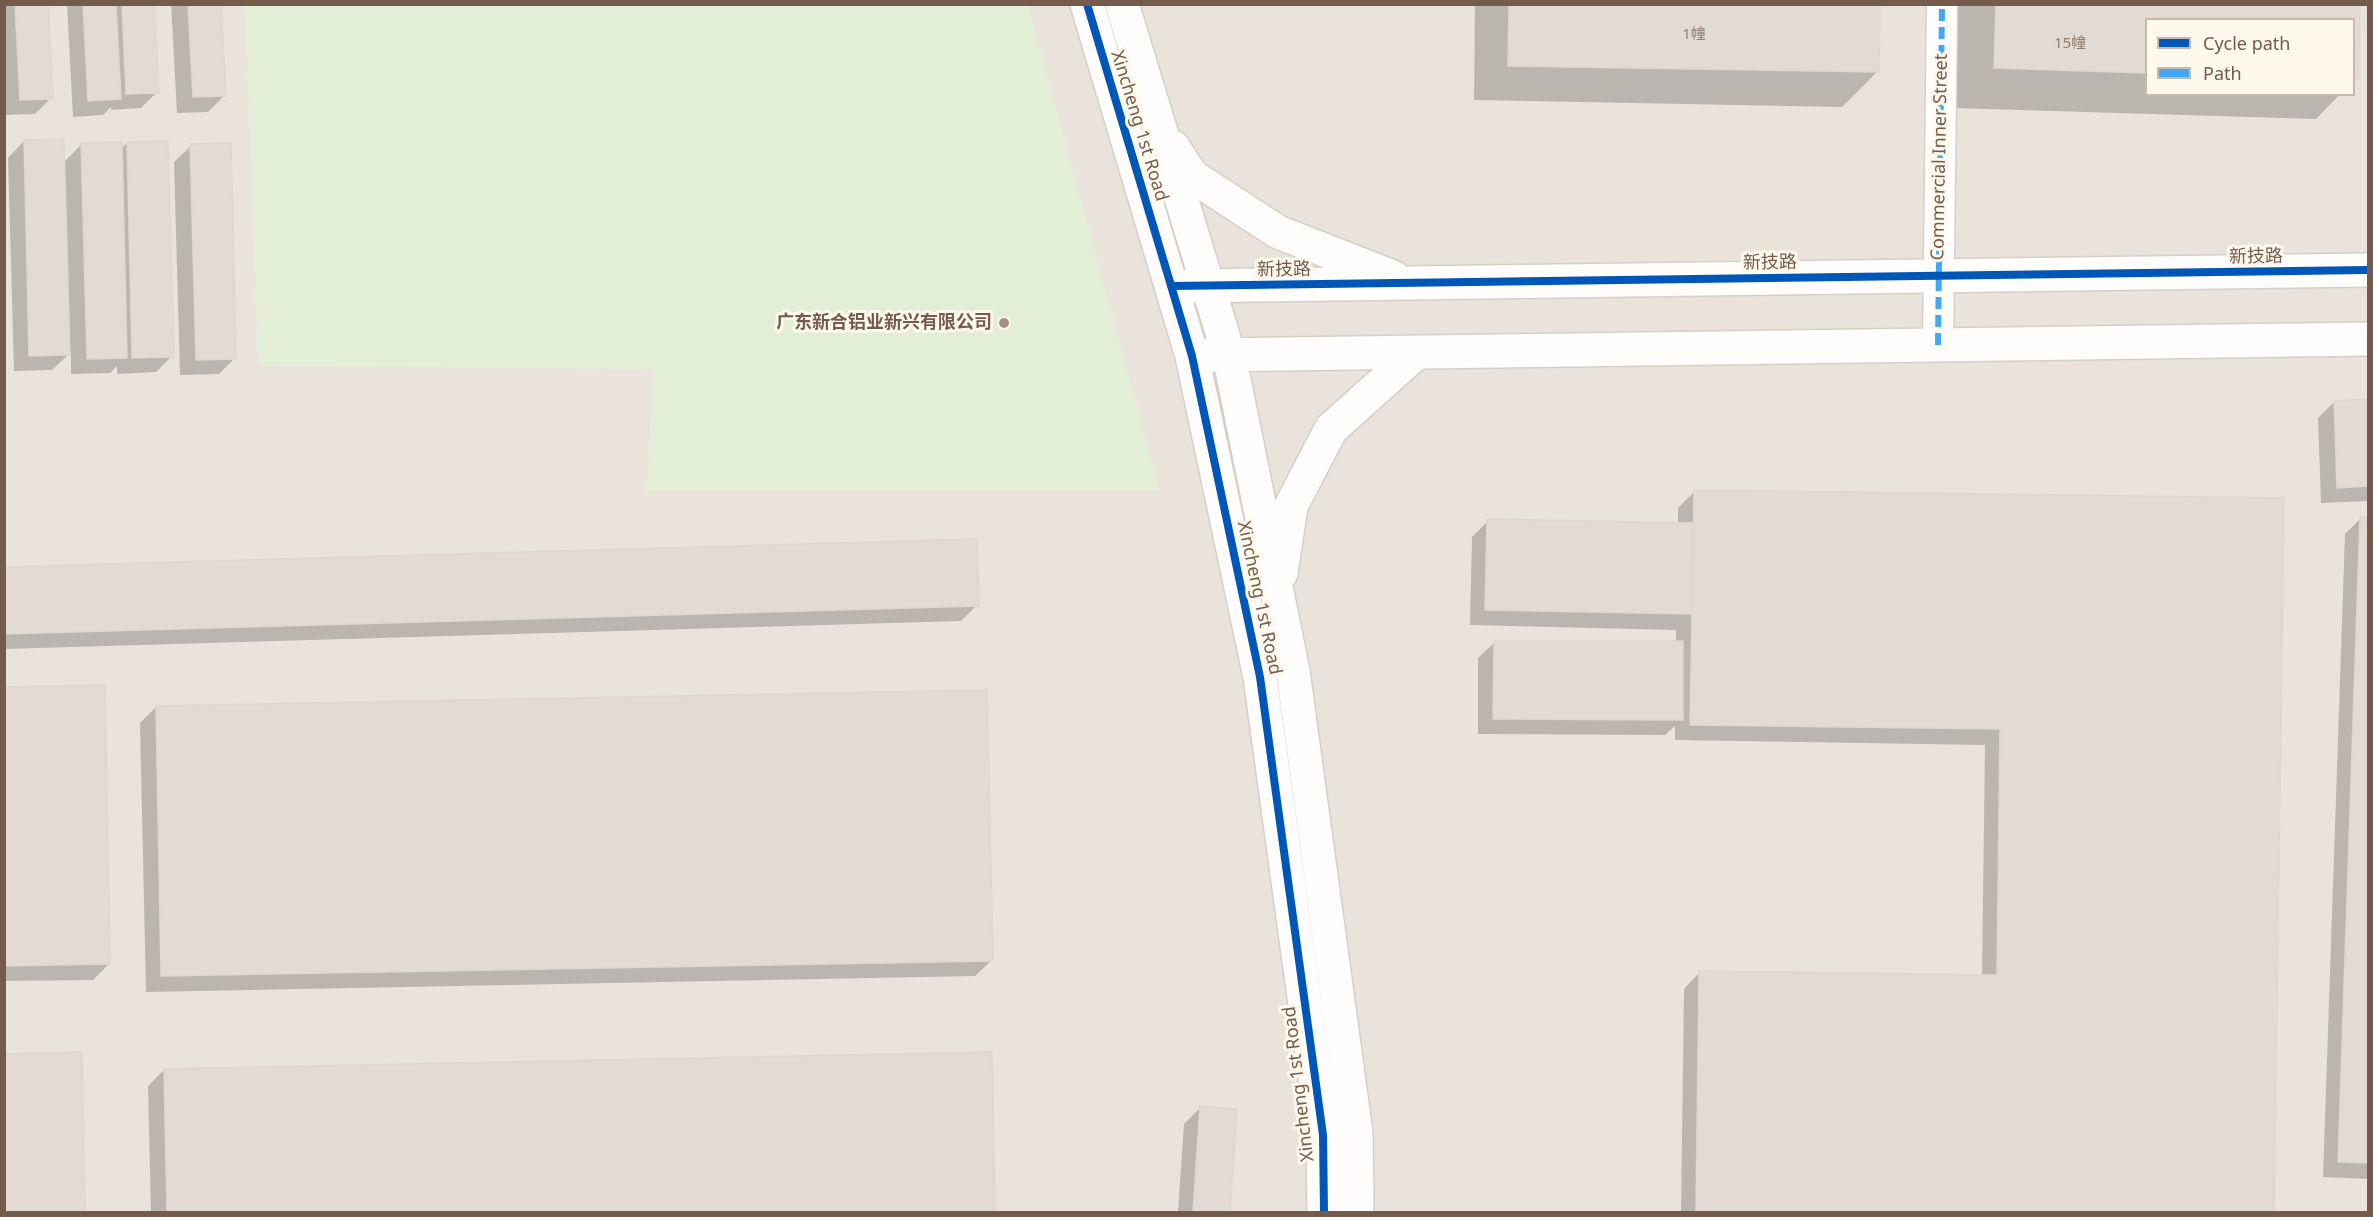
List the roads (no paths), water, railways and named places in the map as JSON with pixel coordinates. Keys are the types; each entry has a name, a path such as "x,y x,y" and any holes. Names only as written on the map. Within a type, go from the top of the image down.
{"street":[{"name":"Xincheng 1st Road","path":"1088,4 1192,356 1260,677 1323,1135 1324,1212"},
{"name":"Xincheng 1st Road","path":"1122,4 1229,355 1293,671 1354,1121 1357,1212"},
{"name":"Commercial Inner Street","path":"1938,345 1942,4"},
{"path":"1158,125 1192,176 1278,232 1408,283"},
{"name":"新技路","path":"1171,286 2368,270"},
{"path":"1192,356 2368,339"},
{"path":"1277,592 1292,506 1331,429 1417,352"}],"place":[{"name":"广东新合铝业新兴有限公司","path":"1004,323"}]}
